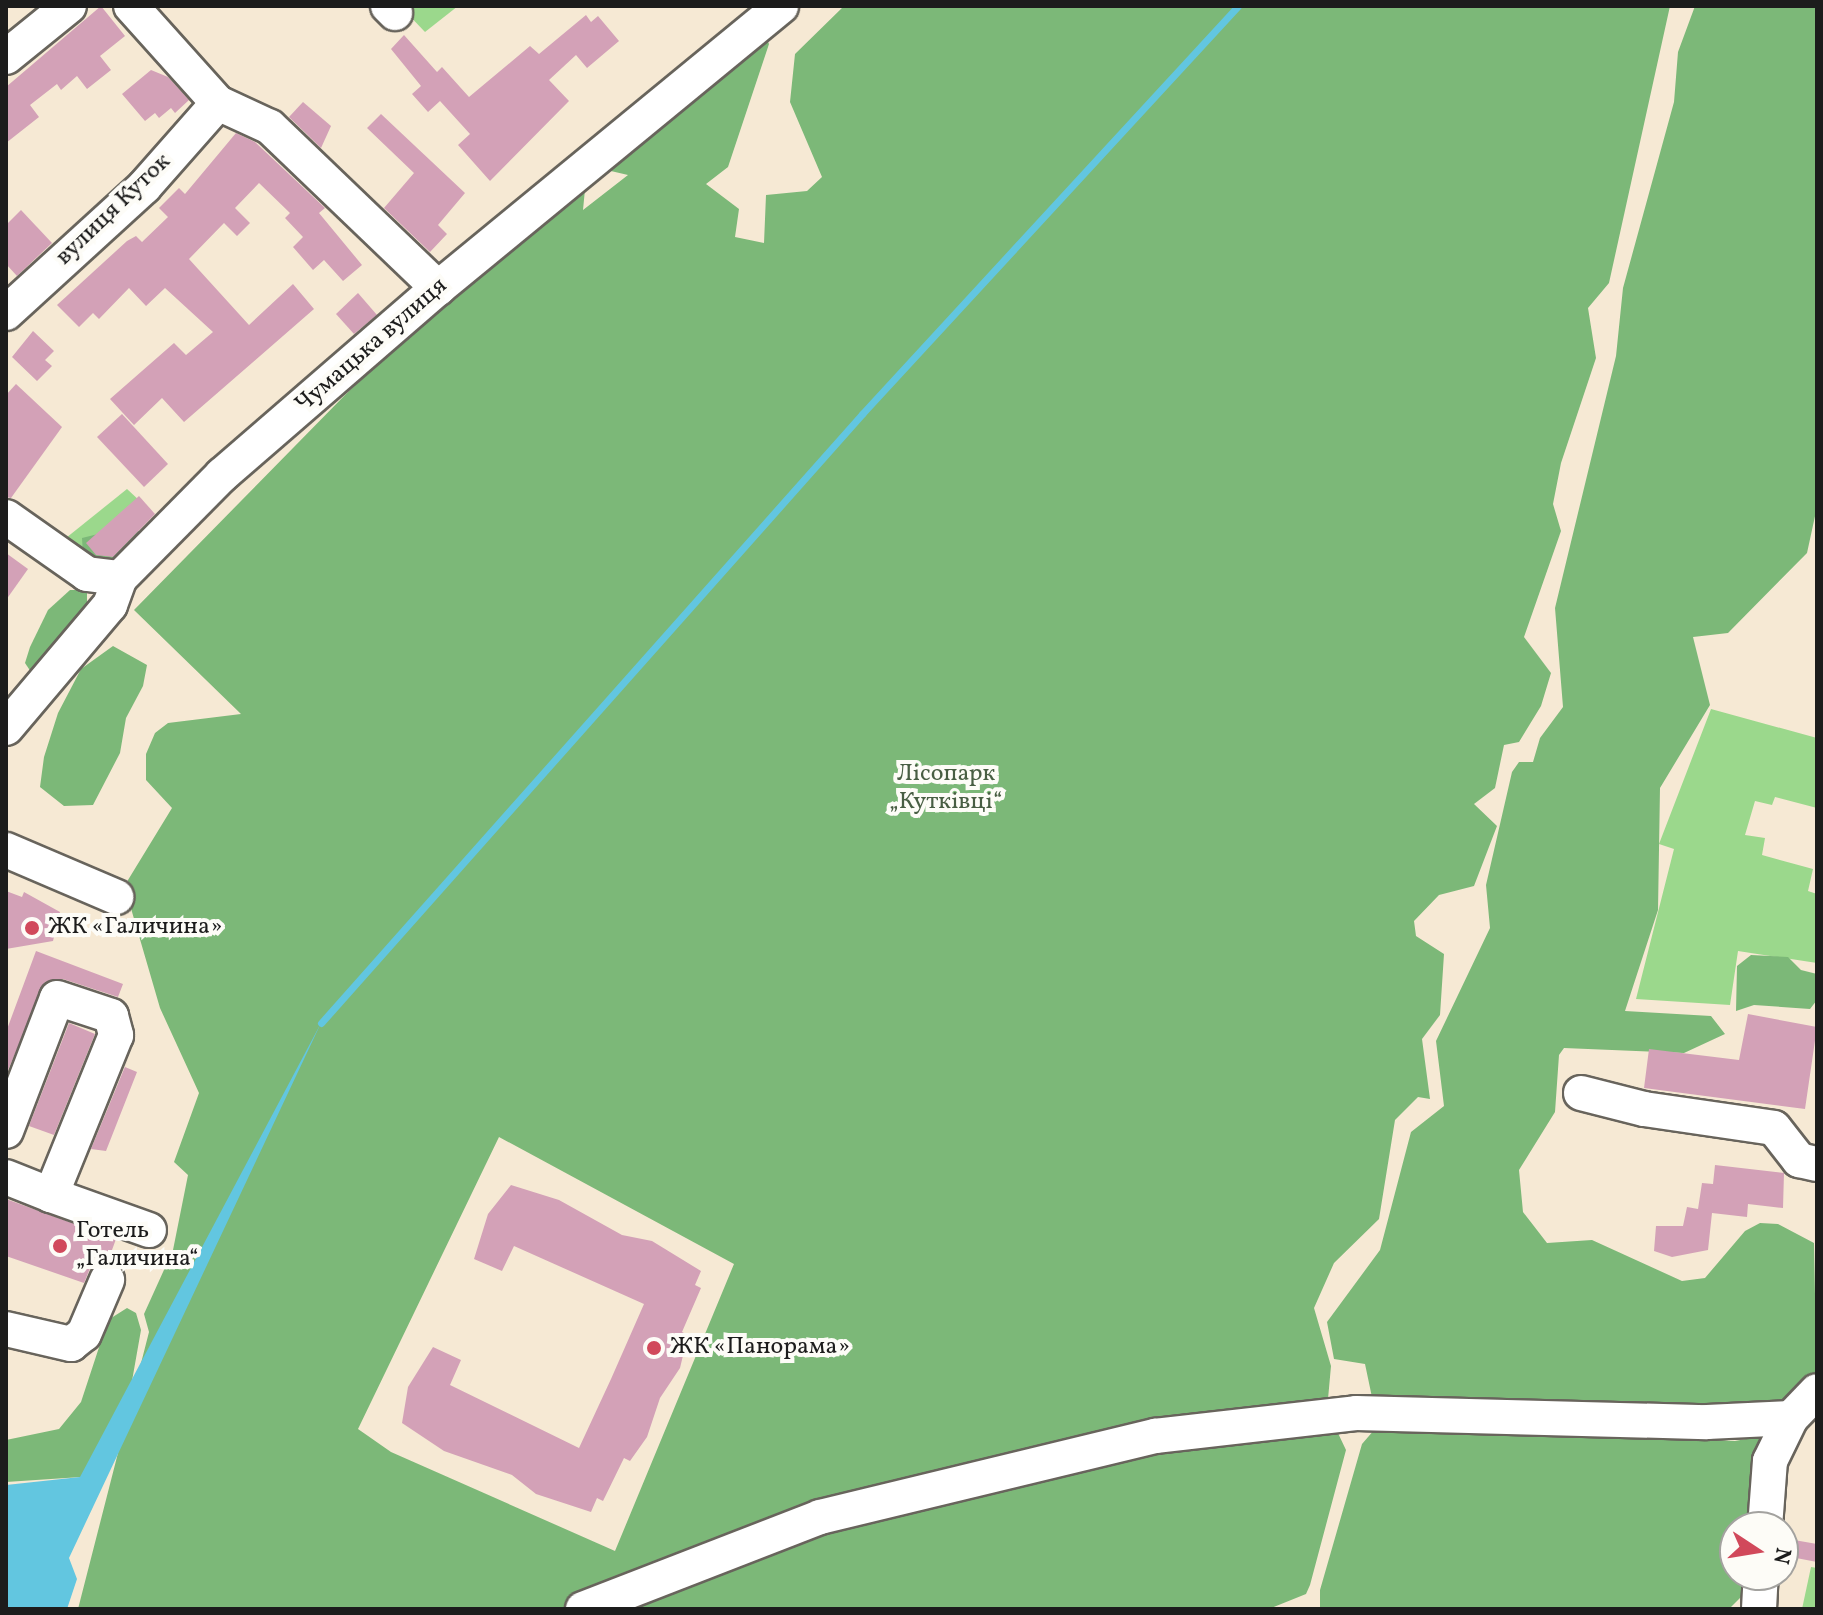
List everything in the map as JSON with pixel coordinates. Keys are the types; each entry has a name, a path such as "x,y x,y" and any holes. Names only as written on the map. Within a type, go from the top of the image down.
{"street":[{"path":"6,57 69,6"},
{"path":"131,6 218,103 270,127 438,288"},
{"name":"Чумацька вулиця","path":"6,728 110,605 120,578 222,475 438,288 781,6"},
{"name":"вулиця Куток","path":"6,313 144,187 218,103"},
{"path":"6,517 87,574 120,578"},
{"path":"6,850 116,897"},
{"path":"6,1131 57,998 111,1016 116,1035 51,1195"},
{"path":"1581,1093 1644,1109 1774,1128 1799,1160 1817,1164"},
{"path":"6,1177 149,1230"},
{"path":"6,1329 71,1344 84,1334 107,1280"},
{"path":"1766,1511 1770,1461 1791,1418 1817,1391"},
{"path":"583,1609 820,1517 1155,1436 1356,1413 1707,1422 1791,1418"}],"green space":[{"path":"411,6 458,6 425,32 404,10"},
{"name":"Лісопарк „Кутківці“","path":"844,6 1670,6 1609,283 1588,308 1596,358 1561,463 1553,504 1561,531 1524,637 1551,673 1541,706 1519,742 1504,745 1495,788 1474,804 1497,826 1474,886 1439,895 1414,921 1416,936 1444,954 1440,1015 1422,1039 1430,1099 1418,1097 1395,1120 1379,1219 1334,1263 1314,1308 1331,1366 1327,1410 1346,1450 1306,1594 1269,1609 78,1609 149,1332 144,1314 173,1250 188,1175 174,1162 199,1093 160,1008 130,905 128,880 172,808 146,780 146,754 155,733 168,723 241,714 134,610 346,394 529,221 586,179 583,210 628,175 598,168 763,31 769,44 728,167 706,184 739,209 735,237 764,243 766,195 807,191 822,177 790,102 795,54","holes":["499,1137 734,1264 615,1551 391,1452 358,1429"]},
{"path":"1695,6 1817,6 1817,507 1807,553 1728,633 1693,637 1710,705 1660,788 1658,910 1625,1011 1711,1016 1725,1034 1684,1053 1564,1048 1559,1055 1555,1112 1519,1170 1523,1212 1547,1243 1592,1240 1682,1281 1705,1278 1745,1231 1760,1223 1778,1224 1814,1243 1817,1397 1803,1409 1373,1402 1365,1364 1334,1359 1327,1322 1380,1250 1411,1132 1444,1106 1436,1041 1490,928 1486,885 1512,772 1519,762 1533,762 1540,738 1563,707 1555,608 1616,356 1623,288 1674,102 1678,52"},
{"path":"127,489 154,514 96,568 61,542"},
{"path":"130,526 140,532 135,542 108,568 83,555 82,538"},
{"path":"70,590 87,590 87,608 40,672 31,672 25,663 30,647 48,610"},
{"path":"113,646 147,665 143,686 126,718 120,753 93,805 64,806 40,787 44,757 58,713 81,669"},
{"path":"1711,709 1817,738 1817,808 1775,797 1772,805 1755,801 1745,835 1765,838 1762,855 1813,869 1808,891 1817,894 1817,963 1738,951 1730,1005 1636,999 1674,849 1659,844"},
{"path":"1751,955 1788,957 1801,970 1817,974 1817,1000 1810,1009 1754,1005 1736,1011 1737,966"},
{"path":"127,1308 136,1313 141,1330 129,1398 96,1476 6,1482 6,1440 59,1429 81,1402 108,1320"},
{"path":"1381,1422 1735,1441 1757,1437 1765,1442 1762,1511 1719,1511 1719,1591 1747,1591 1729,1609 1320,1609 1320,1590 1362,1444"},
{"path":"1811,1567 1817,1568 1817,1609 1802,1609"}],"water":[{"path":"321,1023 69,1558 77,1579 67,1609 6,1609 6,1485 80,1477"}],"building":[{"path":"101,6 125,36 100,56 111,70 87,89 77,76 61,90 57,84 30,105 39,117 6,143 6,87"},
{"path":"586,15 591,22 598,16 619,41 587,68 576,55 549,80 569,101 490,181 458,145 470,134 440,101 428,112 412,94 421,86 391,49 404,35 437,72 442,67 469,97 530,46 539,54"},
{"path":"151,70 168,77 189,100 175,113 171,108 159,118 155,113 145,121 122,94"},
{"path":"303,102 331,126 321,148 289,117"},
{"path":"381,114 465,193 438,225 447,234 430,252 384,208 414,173 367,128"},
{"path":"236,133 255,142 325,208 319,213 362,265 343,281 324,260 313,270 293,247 303,237 285,218 290,213 259,183 235,208 250,223 237,236 224,223 189,259 249,325 293,284 314,309 184,422 162,398 134,425 110,399 174,343 186,355 213,332 165,288 146,306 129,288 99,319 93,313 79,327 57,305 127,241 136,236 142,242 168,217 159,208 179,188 185,194"},
{"path":"21,210 52,243 17,276 6,264 6,225"},
{"path":"358,293 377,315 354,334 336,314"},
{"path":"33,331 54,351 45,360 52,366 37,381 12,357"},
{"path":"16,384 62,427 11,498 6,497 6,395"},
{"path":"122,414 168,464 144,487 97,437"},
{"path":"139,496 155,514 113,557 96,555 86,543"},
{"path":"6,553 28,569 6,600"},
{"name":"ЖК «Галичина»","path":"6,891 22,897 24,892 60,912 53,941 6,949"},
{"path":"36,951 123,984 118,997 63,979 45,982 6,1075 6,1032"},
{"path":"1748,1014 1817,1027 1805,1109 1644,1088 1649,1049 1739,1060"},
{"path":"69,1023 95,1034 54,1135 29,1126"},
{"path":"129,1057 125,1067 137,1072 106,1151 91,1149"},
{"path":"1715,1165 1784,1173 1783,1208 1748,1204 1747,1217 1712,1213 1708,1250 1672,1257 1654,1251 1656,1226 1683,1226 1687,1207 1698,1209 1702,1183 1713,1184"},
{"name":"ЖК «Панорама»","path":"511,1185 559,1200 622,1235 652,1241 701,1271 695,1285 701,1288 682,1332 688,1335 680,1368 660,1398 647,1437 630,1461 624,1458 603,1501 597,1498 591,1512 536,1494 512,1475 444,1451 402,1423 408,1387 433,1347 461,1360 450,1385 579,1448 611,1379 644,1304 514,1246 502,1271 474,1259 488,1214"},
{"name":"Готель „Галичина“","path":"6,1199 116,1239 108,1261 95,1256 84,1283 6,1256"},
{"path":"1799,1541 1817,1544 1817,1562 1799,1559"}],"waterway":[{"path":"321,1023 862,414 1238,6"}],"place":[{"name":"ЖК «Галичина»","path":"32,928"},
{"name":"Готель „Галичина“","path":"60,1246"},
{"name":"ЖК «Панорама»","path":"654,1348"}]}
